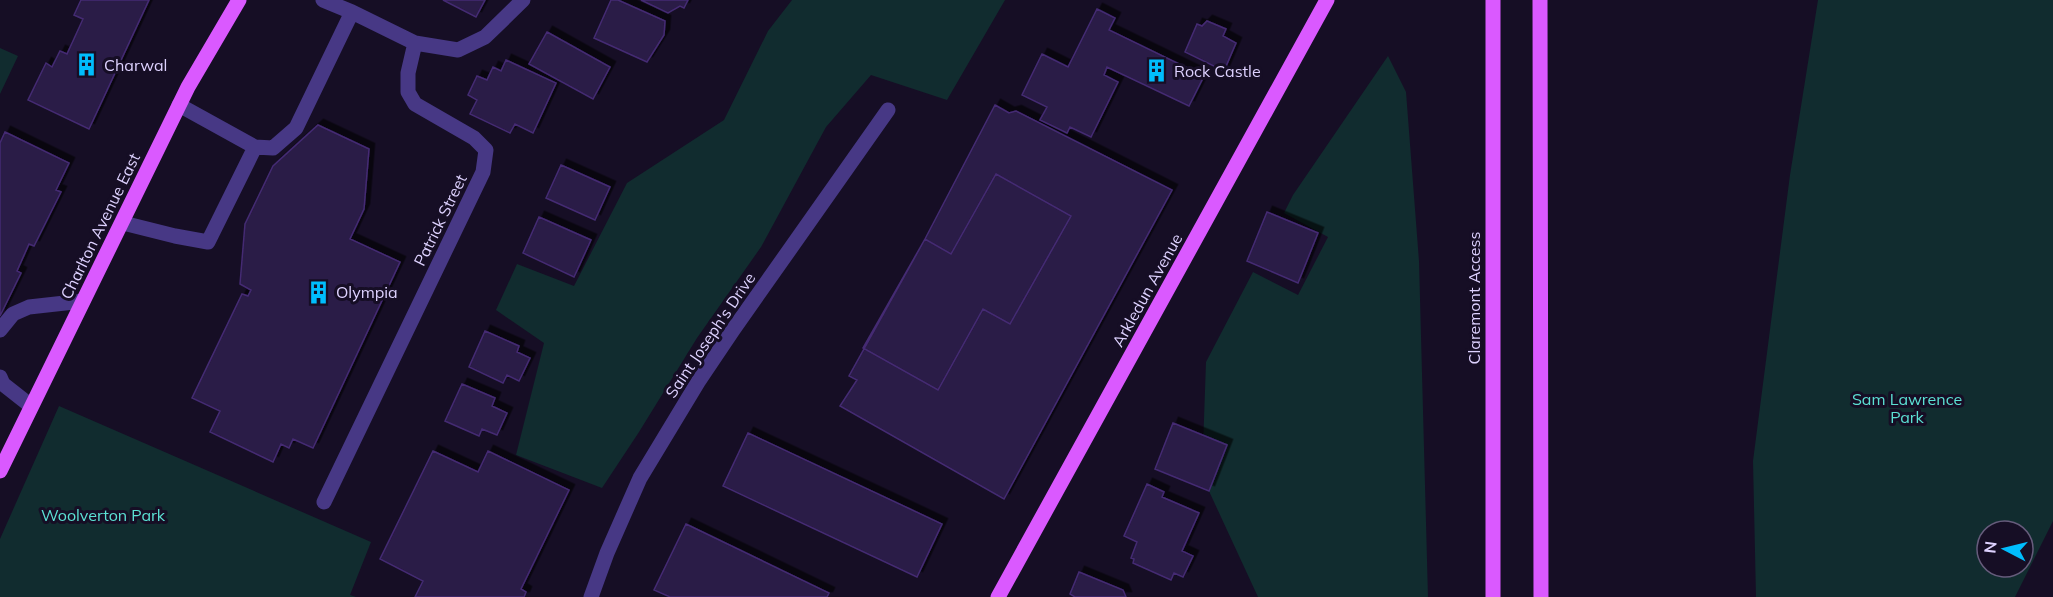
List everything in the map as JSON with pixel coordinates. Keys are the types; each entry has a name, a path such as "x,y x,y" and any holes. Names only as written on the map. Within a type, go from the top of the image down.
{"main road":[{"name":"Charlton Avenue East","path":"0,471 179,105 215,38 239,0"},
{"name":"Arkledun Avenue","path":"998,597 1327,0"},
{"name":"Claremont Access","path":"1492,0 1493,597"},
{"path":"1540,0 1541,597"}],"street":[{"path":"322,0 415,43 458,50 484,37 523,0"},
{"path":"179,105 255,147 273,148 296,128 352,12"},
{"name":"Patrick Street","path":"324,502 483,172 486,150 474,138 415,104 408,92 408,73 415,43"},
{"name":"Saint Joseph's Drive","path":"591,597 607,553 640,478 687,400 733,330 888,110"},
{"path":"123,223 208,242 255,147"},
{"path":"0,330 13,314 29,307 83,301"},
{"path":"0,377 3,384 31,405"}],"green space":[{"path":"792,0 1005,0 947,100 871,75 826,127 761,247 697,338 602,488 516,455 544,343 496,310 517,264 574,286 627,183 724,120 768,31"},
{"name":"Sam Lawrence Park","path":"1818,0 2053,0 2053,521 2035,557 2035,519 1975,519 1975,579 2024,579 2015,597 1756,597 1753,461 1790,175"},
{"path":"0,48 18,56 0,94"},
{"path":"1388,56 1406,92 1419,261 1428,597 1258,597 1202,476 1206,362 1253,272 1298,295 1328,237 1284,213 1293,195"},
{"name":"Woolverton Park","path":"59,406 371,542 350,595 356,597 0,597 0,539"}],"building":[{"name":"Charwal","path":"81,0 149,0 89,129 28,100 46,63 52,67 60,51 67,54 83,19 74,15"},
{"path":"443,0 485,0 476,17"},
{"path":"611,0 618,0 665,21 664,35 647,62 594,38"},
{"path":"641,0 688,0 684,8 680,6 668,13"},
{"name":"Rock Castle","path":"1097,9 1115,18 1109,30 1204,76 1189,106 1107,67 1104,75 1118,82 1091,137 1070,127 1067,133 1040,120 1047,107 1022,95 1042,54 1068,67"},
{"path":"1207,21 1226,29 1223,36 1236,43 1224,71 1185,52 1197,24 1202,26"},
{"path":"547,32 610,67 593,99 529,64"},
{"path":"506,60 556,83 533,133 515,124 510,133 470,114 477,100 468,95 477,76 487,80 493,67 501,71"},
{"path":"995,105 1009,113 1016,111 1172,190 1004,499 840,406 857,380 849,376 925,239"},
{"name":"Olympia","path":"318,125 369,149 364,209 350,239 400,262 313,448 293,439 289,448 281,444 273,462 210,432 220,411 192,398 242,294 248,296 251,290 240,284 245,224 273,166"},
{"path":"5,132 69,163 56,190 61,192 34,246 29,244 17,271 21,273 0,316 0,143"},
{"path":"561,165 610,187 595,220 546,198"},
{"path":"996,174 1071,216 1010,324 983,309 938,390 863,348 925,239 951,254"},
{"path":"1267,212 1318,233 1298,283 1247,261"},
{"path":"539,217 591,240 574,277 523,253"},
{"path":"485,331 519,346 517,352 530,358 519,381 507,375 503,383 469,367"},
{"path":"462,384 495,398 492,406 507,413 497,435 482,429 479,436 445,421"},
{"path":"1173,423 1227,445 1209,491 1155,469"},
{"path":"748,433 942,524 917,577 723,486"},
{"path":"433,451 478,472 488,451 569,490 521,589 526,592 524,597 415,597 423,581 380,559"},
{"path":"1147,484 1164,492 1162,497 1199,513 1182,551 1193,556 1183,577 1174,573 1171,580 1133,563 1134,559 1131,558 1137,542 1124,536"},
{"path":"686,524 829,593 827,597 670,597 654,590"},
{"path":"1079,572 1123,590 1126,597 1075,597 1070,594"}],"place":[{"name":"Charwal","path":"86,65"},
{"name":"Rock Castle","path":"1156,71"},
{"name":"Olympia","path":"318,292"}]}
